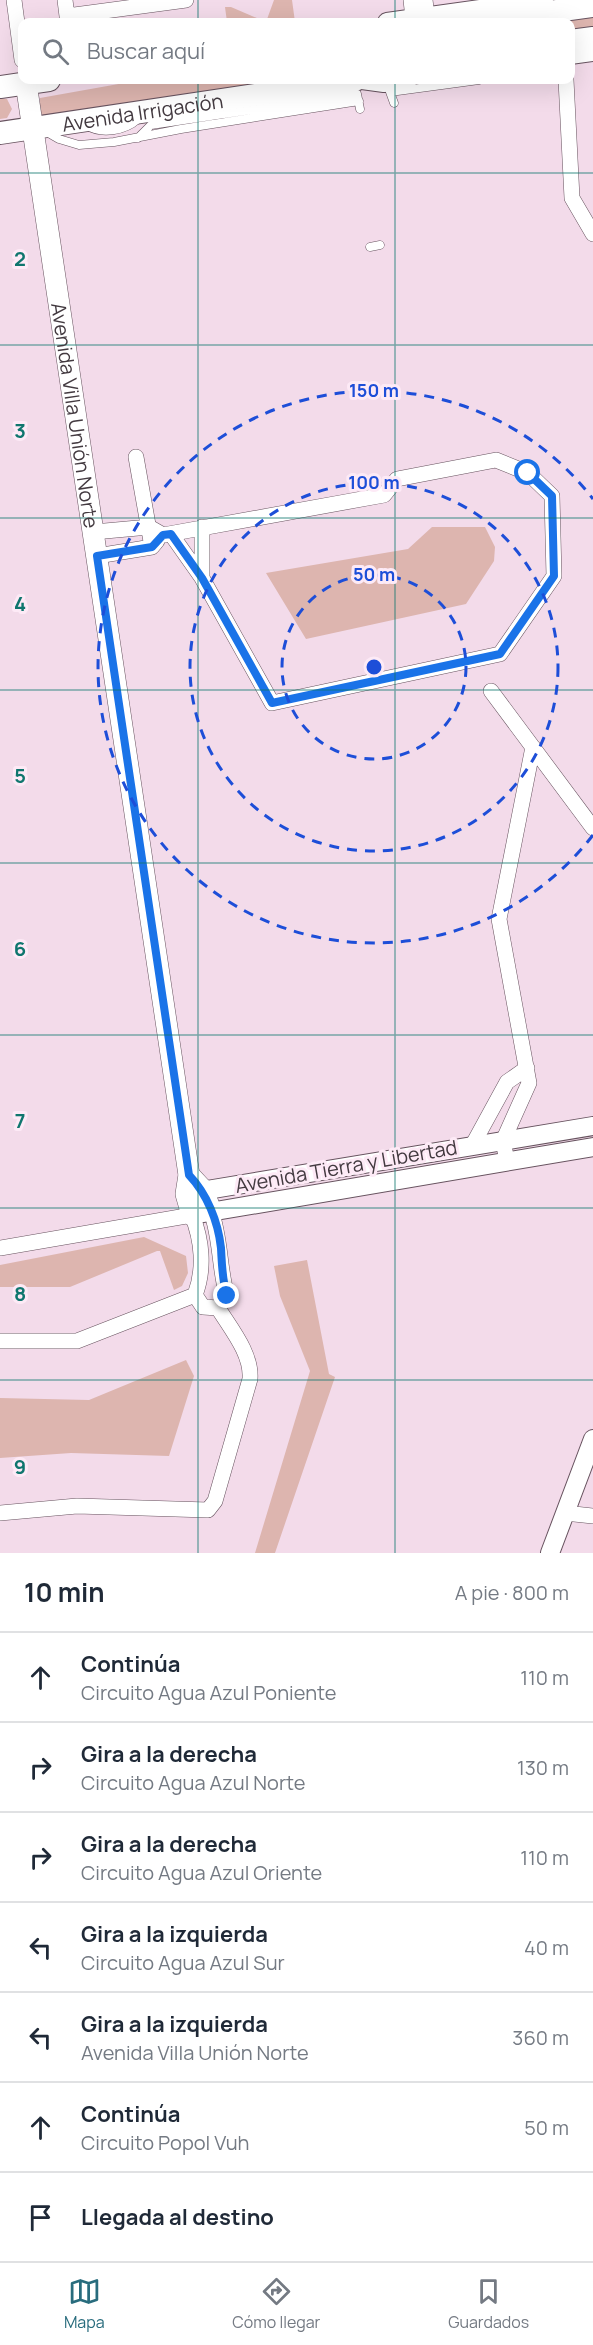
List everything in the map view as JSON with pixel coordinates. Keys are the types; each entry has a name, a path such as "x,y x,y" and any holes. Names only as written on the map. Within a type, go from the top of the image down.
{"main road":[{"path":"505,18 593,6"},
{"path":"575,40 593,38"},
{"path":"0,87 18,83"},
{"name":"Avenida Villa Unión Norte","path":"27,84 37,128 97,556 192,1186 201,1213"},
{"name":"Avenida Irrigación","path":"0,134 146,111 352,100"}],"street":[{"path":"14,0 18,30"},
{"path":"65,0 67,16 186,0"},
{"path":"411,0 422,12"},
{"path":"401,18 422,12 544,0"},
{"path":"575,54 593,52"},
{"path":"566,84 572,198 593,234"},
{"path":"94,532 161,532 202,527 384,495 398,479 496,459 528,473 552,496 554,576 500,654 272,703 202,578 161,532 136,457"},
{"path":"202,527 202,578"},
{"path":"97,556 152,547 161,532"},
{"path":"491,691 593,828"},
{"path":"507,1161 503,1141 529,1083 499,919 533,747"},
{"path":"472,1146 507,1082 527,1068"},
{"path":"192,1186 336,1170 593,1126"},
{"name":"Avenida Tierra y Libertad","path":"0,1248 593,1147"},
{"path":"439,1152 443,1172"},
{"path":"336,1170 339,1190"},
{"path":"195,1295 200,1280 201,1251 198,1230 201,1213"},
{"path":"201,1213 220,1246 223,1281 227,1296 218,1308"},
{"path":"200,1280 212,1276 223,1281"},
{"path":"195,1295 203,1307 218,1308"},
{"path":"0,1341 76,1341 195,1295"},
{"path":"0,1513 77,1506 208,1510 215,1501 250,1379 251,1368 218,1308"},
{"path":"550,1553 592,1442"},
{"path":"565,1514 593,1516"}],"lane":[{"path":"394,103 390,92 449,84"},
{"path":"37,128 59,140 79,145 137,139 191,127 352,100"},
{"path":"370,247 380,245"}],"shaded area":[{"path":"274,0 292,0 294,18 267,18"},
{"path":"225,7 231,7 257,18 226,18"},
{"path":"593,8 593,34 575,36 575,18 516,18"},
{"path":"119,84 267,84 43,116 40,112 40,98"},
{"path":"0,98 7,99 12,109 7,118 0,119"},
{"path":"432,527 485,527 495,547 494,561 466,604 306,639 266,573 408,549"},
{"path":"144,1237 186,1256 188,1273 182,1286 174,1290 160,1251 157,1251 70,1287 0,1287 0,1265"},
{"path":"307,1260 329,1374 335,1377 275,1553 255,1553 310,1371 280,1296 274,1266"},
{"path":"186,1360 194,1376 169,1456 71,1453 0,1458 0,1398 89,1400"}],"route":[{"path":"227,1296 216,1225 203,1190 189,1175 97,556 152,547 163,535 171,534 202,578 272,703 500,654 554,576 552,496 528,473"}]}
